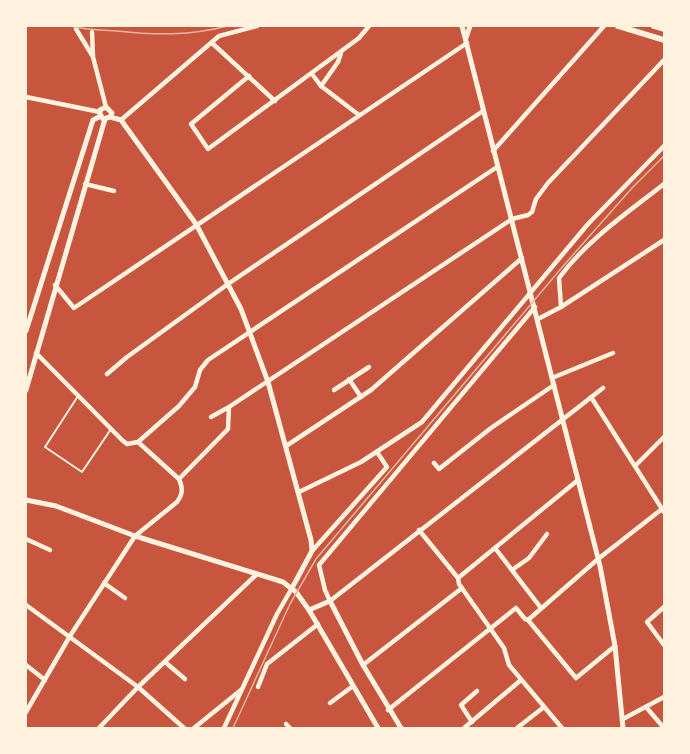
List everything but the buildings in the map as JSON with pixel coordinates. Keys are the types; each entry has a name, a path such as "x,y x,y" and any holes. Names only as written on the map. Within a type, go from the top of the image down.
{"main road":[{"path":"618,26 664,40"},
{"path":"654,26 663,27"}],"street":[{"path":"121,120 219,36 257,26"},
{"path":"249,76 191,124 208,149 312,74 359,38 369,26"},
{"path":"462,26 598,559 615,646 622,729"},
{"path":"55,285 74,308 466,41 470,26"},
{"path":"493,151 604,26"},
{"path":"76,29 93,57"},
{"path":"26,390 106,107 93,57 92,32"},
{"path":"212,43 275,100"},
{"path":"321,86 338,62 340,52"},
{"path":"211,417 268,382 512,219 532,212 536,199 548,183 664,60"},
{"path":"312,74 321,86 359,115"},
{"path":"26,97 121,120 196,224 242,309 250,331 268,382 299,492 312,551"},
{"path":"26,331 93,120 111,111 106,107"},
{"path":"107,374 228,284 483,111"},
{"path":"299,492 361,462 422,422 588,224 664,146"},
{"path":"36,353 127,444 138,442 179,406 195,387 200,370 208,360 497,167"},
{"path":"86,184 114,191"},
{"path":"561,307 559,278 569,264 587,245 664,184"},
{"path":"538,319 561,307 664,240"},
{"path":"286,446 371,390 522,258"},
{"path":"401,729 363,666 324,590 319,565 535,307"},
{"path":"434,464 439,469 553,381 613,353"},
{"path":"334,390 369,367"},
{"path":"349,380 361,397"},
{"path":"309,610 330,601 603,388"},
{"path":"528,620 598,559 663,510 591,398"},
{"path":"179,479 228,429 229,406"},
{"path":"636,465 664,437"},
{"path":"26,712 70,636 135,536 177,502 182,495 179,479 138,442"},
{"path":"224,729 277,614 312,551 387,467 377,452"},
{"path":"458,578 578,480"},
{"path":"26,500 56,506 135,536 283,582 292,588 309,610 378,729"},
{"path":"419,530 458,578 462,588 504,648 509,666 562,729"},
{"path":"512,570 529,558 547,534"},
{"path":"26,539 50,550"},
{"path":"495,548 541,608"},
{"path":"99,729 138,687 257,574"},
{"path":"104,583 125,598"},
{"path":"363,666 462,588"},
{"path":"26,605 138,687 184,729"},
{"path":"388,710 516,608 576,678 615,646"},
{"path":"664,608 647,622 664,645"},
{"path":"258,687 267,664 318,624"},
{"path":"165,662 185,679"},
{"path":"26,665 45,680"},
{"path":"464,729 521,680"},
{"path":"330,704 353,686"},
{"path":"194,729 243,688"},
{"path":"472,722 461,705 477,691"},
{"path":"622,719 664,697"},
{"path":"518,729 544,707"},
{"path":"646,707 664,728"},
{"path":"286,724 291,729"}],"lane":[{"path":"78,396 45,447 82,472 111,429"}],"tram line":[{"path":"71,26 94,30 159,34 200,32 227,26"},
{"path":"233,728 290,604 316,559 564,265 632,188 664,156"}]}
